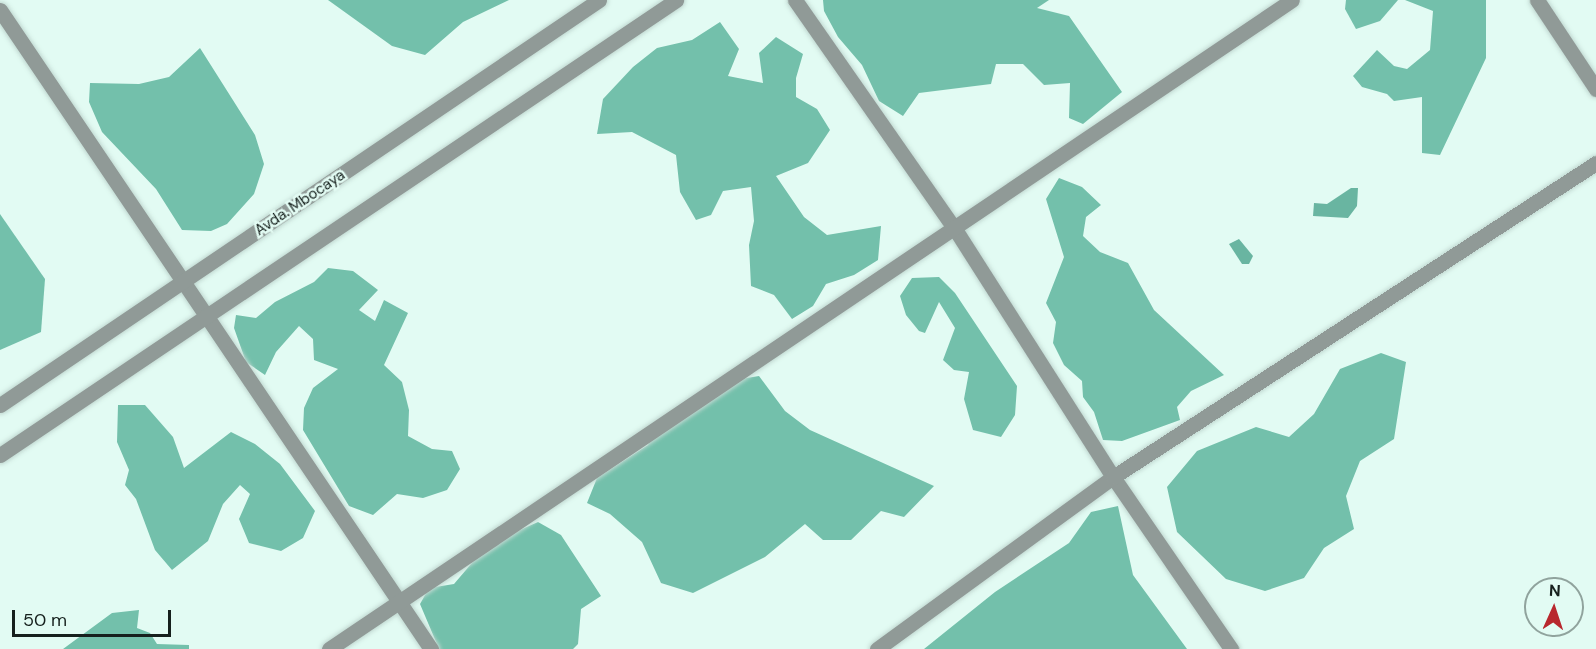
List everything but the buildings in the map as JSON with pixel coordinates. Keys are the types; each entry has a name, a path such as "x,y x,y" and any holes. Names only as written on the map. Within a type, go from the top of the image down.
{"street":[{"name":"Avda. Mbocaya","path":"0,405 599,0"},
{"path":"0,455 676,0"},
{"path":"795,0 955,229 1113,477 1231,649"},
{"path":"329,649 1292,0"},
{"path":"1537,0 1596,89"},
{"path":"0,10 205,319 431,649"},
{"path":"878,649 1113,477 1596,162"}],"shaded area":[{"path":"328,0 509,0 463,22 425,55 392,46"},
{"path":"823,0 1049,0 1037,8 1069,16 1122,92 1083,124 1069,118 1070,83 1044,85 1023,64 996,64 991,84 919,93 903,116 879,101 862,65 838,37 824,11"},
{"path":"1346,0 1398,0 1380,21 1356,29 1345,9"},
{"path":"1405,0 1486,0 1486,58 1440,155 1422,153 1422,97 1394,101 1387,94 1362,87 1353,76 1377,50 1394,66 1407,69 1430,50 1433,11"},
{"path":"720,22 739,49 728,76 763,83 759,53 776,37 803,54 796,78 796,97 817,109 830,130 808,163 776,176 804,217 827,235 881,226 878,260 854,275 826,284 813,306 792,319 774,295 751,286 749,245 754,221 751,187 723,191 711,215 696,220 680,192 676,155 632,132 597,134 603,99 633,67 657,48 692,40"},
{"path":"200,48 255,135 264,164 254,194 227,224 211,231 182,230 156,189 102,132 89,102 90,83 139,84 169,77"},
{"path":"1059,178 1082,187 1101,205 1086,217 1083,236 1100,252 1128,263 1154,310 1224,375 1191,391 1177,407 1180,420 1122,441 1103,440 1094,412 1083,397 1082,381 1064,365 1053,343 1056,322 1046,303 1064,257 1046,199"},
{"path":"1351,188 1358,188 1357,206 1348,218 1313,216 1314,203 1327,204"},
{"path":"0,214 45,279 41,332 0,350"},
{"path":"1239,239 1253,256 1249,264 1242,264 1229,244"},
{"path":"328,268 353,271 378,290 359,310 375,321 384,300 408,313 384,365 402,382 409,410 408,436 432,449 452,451 460,469 447,490 423,498 397,494 373,515 349,506 303,430 304,408 313,388 338,369 314,360 313,339 299,326 276,352 265,375 246,362 234,328 236,315 256,318 275,302 314,282"},
{"path":"939,277 955,293 1017,386 1015,415 1001,437 973,430 964,399 969,372 954,370 943,360 955,328 939,302 925,333 919,331 906,315 900,296 912,278"},
{"path":"1381,353 1406,362 1394,439 1360,461 1346,496 1354,529 1324,548 1304,578 1265,591 1226,579 1177,532 1167,487 1197,451 1256,427 1289,437 1314,414 1340,369"},
{"path":"759,376 785,411 810,430 934,486 904,517 881,511 851,540 823,540 805,524 765,557 693,593 661,583 642,542 610,514 587,503 597,478 648,445 662,417 698,410 722,382"},
{"path":"118,405 145,405 173,437 184,468 231,432 255,444 280,464 315,511 303,538 281,551 249,543 239,519 250,494 240,485 223,504 208,541 172,570 155,550 136,499 125,485 129,470 117,442"},
{"path":"1118,506 1133,575 1187,649 924,649 995,592 1069,543 1091,512"},
{"path":"538,522 561,535 601,596 581,609 578,644 573,649 439,649 420,604 429,588 454,584 488,544"},
{"path":"139,610 137,628 150,633 157,644 189,645 189,649 63,649 112,613"}]}
